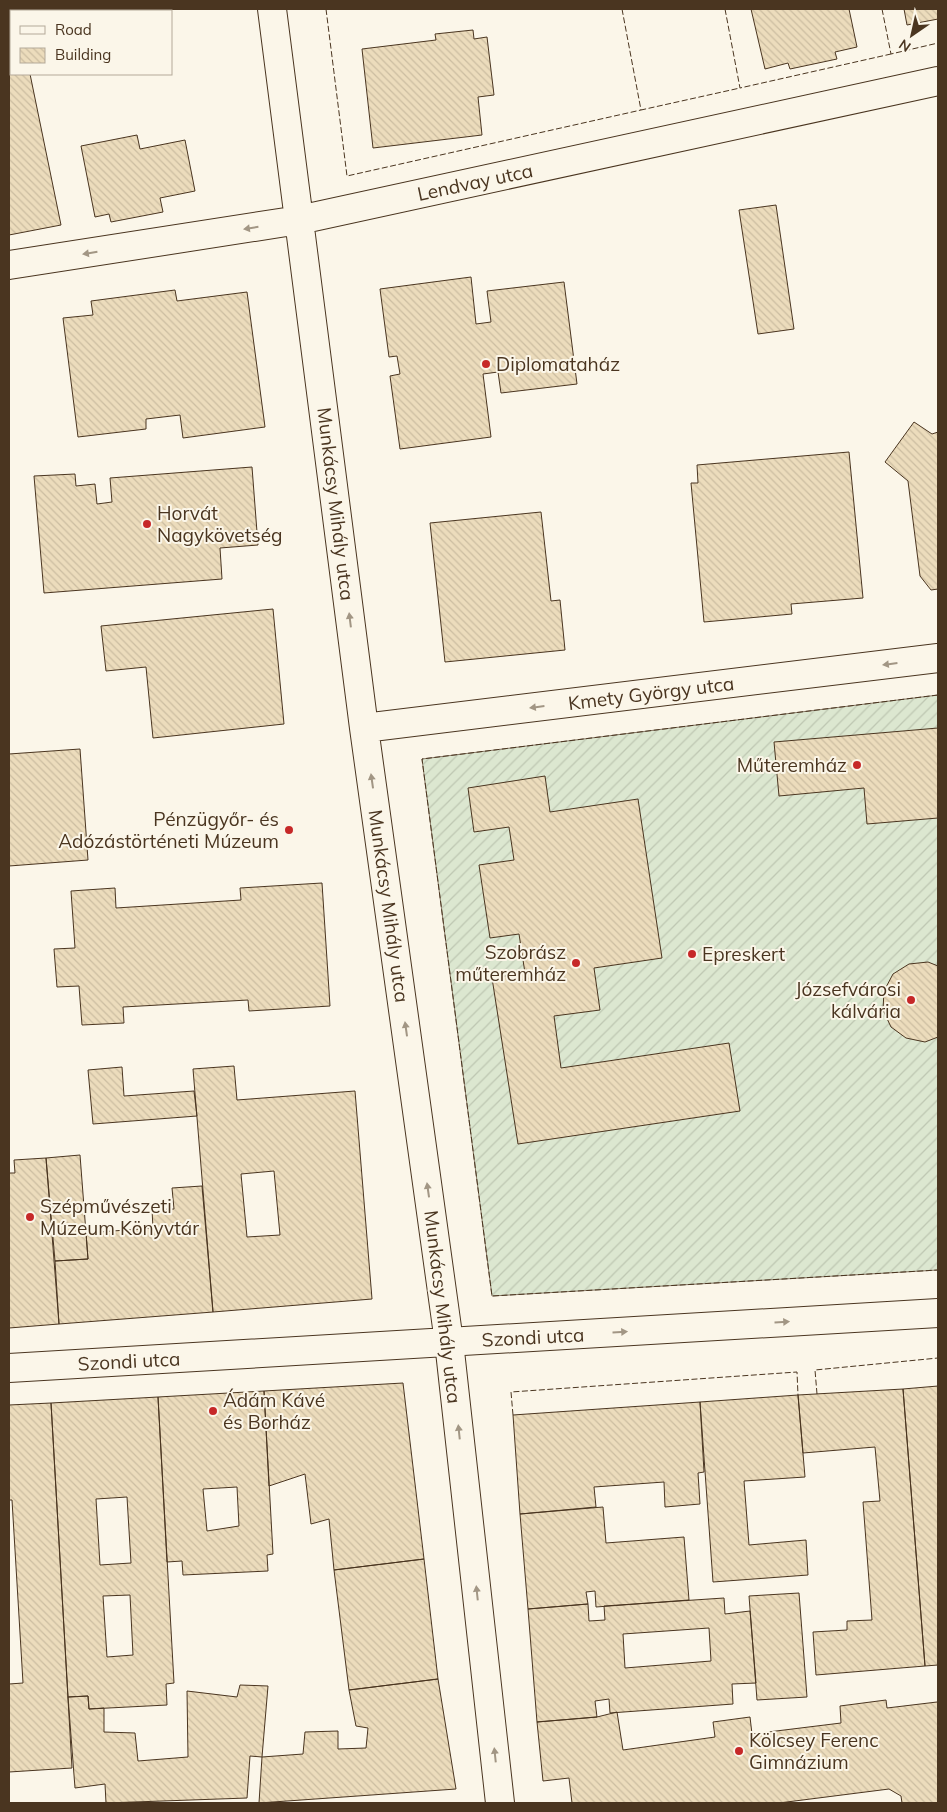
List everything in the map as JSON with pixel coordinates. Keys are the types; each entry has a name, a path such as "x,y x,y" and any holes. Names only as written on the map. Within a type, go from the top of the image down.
{"street":[{"name":"Munkácsy Mihály utca","path":"272,9 364,728 449,1342 500,1803"},
{"name":"Lendvay utca","path":"9,265 299,220 938,81"},
{"name":"Kmety György utca","path":"364,728 938,658"},
{"name":"Szondi utca","path":"9,1368 938,1313"}],"green space":[{"name":"Epreskert","path":"938,695 938,1270 492,1296 422,759"}],"building":[{"path":"751,9 849,9 857,47 835,52 837,59 790,69 788,63 765,69"},
{"path":"904,9 938,9 938,19 907,25"},
{"path":"473,30 474,39 487,37 494,95 478,97 482,135 373,148 362,49 436,40 435,34"},
{"path":"9,61 10,75 30,75 61,225 9,235"},
{"path":"137,135 140,149 185,140 195,191 160,198 163,212 111,222 109,214 95,217 81,146"},
{"path":"776,205 794,329 758,334 739,210"},
{"name":"Diplomataház","path":"471,277 476,324 491,322 487,291 564,282 577,384 501,393 498,372 483,374 491,437 400,449 390,376 400,374 397,356 389,357 380,289"},
{"path":"175,290 177,301 247,292 265,427 183,438 180,415 146,419 146,429 78,437 63,318 93,315 91,301"},
{"path":"914,422 932,434 938,432 938,589 931,590 920,576 908,481 885,462"},
{"path":"849,452 863,598 791,604 792,614 704,622 691,483 698,483 697,465"},
{"name":"Horvát Nagykövetség","path":"252,467 258,545 220,548 222,579 44,593 34,476 75,474 76,486 95,484 97,504 112,502 110,478"},
{"path":"541,512 551,601 560,600 565,650 445,662 430,523"},
{"path":"273,609 284,724 153,738 146,667 106,671 101,626"},
{"name":"Műteremház","path":"938,728 938,818 867,824 864,788 779,796 774,742"},
{"path":"80,749 88,860 9,866 9,754"},
{"name":"Szobrász műteremház","path":"545,776 550,812 638,799 662,958 594,968 600,1010 554,1016 561,1068 729,1043 740,1111 518,1144 492,978 525,973 519,934 490,938 479,865 514,860 509,827 474,832 468,788"},
{"path":"322,883 330,1006 249,1011 248,1000 123,1007 124,1023 82,1025 79,986 57,987 54,949 75,948 71,891 115,888 116,908 241,900 240,888"},
{"name":"Józsefvárosi kálvária","path":"928,962 938,966 938,1037 925,1042 906,1038 891,1027 883,1010 884,991 893,974 909,964"},
{"path":"234,1066 237,1100 355,1091 372,1299 213,1312 193,1069","holes":["274,1171 280,1235 247,1237 241,1174"]},
{"path":"122,1067 124,1096 194,1091 197,1116 93,1124 88,1070"},
{"path":"80,1155 88,1259 55,1261 46,1158"},
{"name":"Szépművészeti Múzeum Könyvtár","path":"46,1158 59,1324 9,1328 9,1173 15,1173 14,1160"},
{"path":"202,1186 213,1312 59,1324 55,1261 88,1259 86,1233 153,1228 152,1210 174,1209 172,1188"},
{"path":"403,1383 424,1559 334,1570 329,1519 311,1524 305,1474 269,1486 264,1391"},
{"path":"938,1386 938,1665 925,1666 903,1389"},
{"path":"903,1389 925,1666 816,1675 813,1632 847,1630 847,1621 872,1620 863,1502 880,1501 875,1447 803,1453 798,1395"},
{"path":"264,1391 273,1554 267,1555 268,1571 183,1575 182,1561 167,1562 158,1397","holes":["237,1487 239,1526 207,1531 203,1489"]},
{"path":"798,1395 805,1477 744,1481 749,1545 806,1540 808,1575 713,1582 700,1402"},
{"path":"158,1397 174,1683 166,1684 167,1705 89,1709 88,1696 68,1697 51,1403","holes":["127,1497 131,1563 100,1565 96,1499","130,1595 133,1655 107,1657 103,1596"]},
{"path":"700,1402 704,1472 698,1473 700,1504 665,1507 664,1482 594,1487 596,1507 520,1514 513,1415"},
{"path":"51,1403 72,1768 9,1772 9,1684 23,1683 12,1500 9,1500 9,1405"},
{"path":"603,1507 606,1543 684,1537 689,1600 596,1607 595,1591 586,1592 588,1604 528,1609 520,1514"},
{"path":"424,1559 438,1679 349,1690 334,1570"},
{"path":"799,1593 807,1697 757,1700 749,1596"},
{"path":"724,1598 725,1614 750,1611 756,1683 732,1684 733,1704 610,1713 609,1699 595,1701 597,1717 537,1722 528,1609 588,1604 589,1621 605,1620 604,1606","holes":["709,1628 711,1661 625,1668 623,1634"]},
{"path":"438,1679 456,1789 259,1803 262,1757 303,1754 305,1732 338,1731 338,1749 366,1748 368,1728 356,1726 349,1690"},
{"path":"240,1685 268,1686 262,1757 250,1756 247,1798 106,1803 105,1784 75,1788 68,1697 88,1696 89,1709 104,1708 104,1732 135,1733 138,1761 188,1757 187,1691 237,1697"},
{"name":"Kölcsey Ferenc Gimnázium","path":"886,1700 887,1708 938,1703 938,1803 902,1803 901,1796 889,1789 779,1803 572,1803 569,1778 543,1781 537,1722 597,1717 617,1712 623,1750 715,1737 713,1722 750,1717 752,1734 841,1723 840,1706"}],"fence":[{"path":"326,9 347,176 641,110"},
{"path":"622,9 641,110 740,88"},
{"path":"725,9 740,88 891,54"},
{"path":"882,9 891,54 938,43"},
{"path":"938,695 422,759 492,1296 938,1270"},
{"path":"817,1394 815,1370 938,1358"},
{"path":"513,1415 511,1392 797,1372 798,1395"}],"place":[{"name":"Diplomataház","path":"486,364"},
{"name":"Horvát Nagykövetség","path":"147,524"},
{"name":"Műteremház","path":"857,765"},
{"name":"Pénzügyőr- és Adózástörténeti Múzeum","path":"289,830"},
{"name":"Epreskert","path":"692,954"},
{"name":"Szobrász műteremház","path":"576,963"},
{"name":"Józsefvárosi kálvária","path":"911,1000"},
{"name":"Szépművészeti Múzeum Könyvtár","path":"30,1217"},
{"name":"Ádám Kávé és Borház","path":"213,1411"},
{"name":"Kölcsey Ferenc Gimnázium","path":"739,1751"}]}
